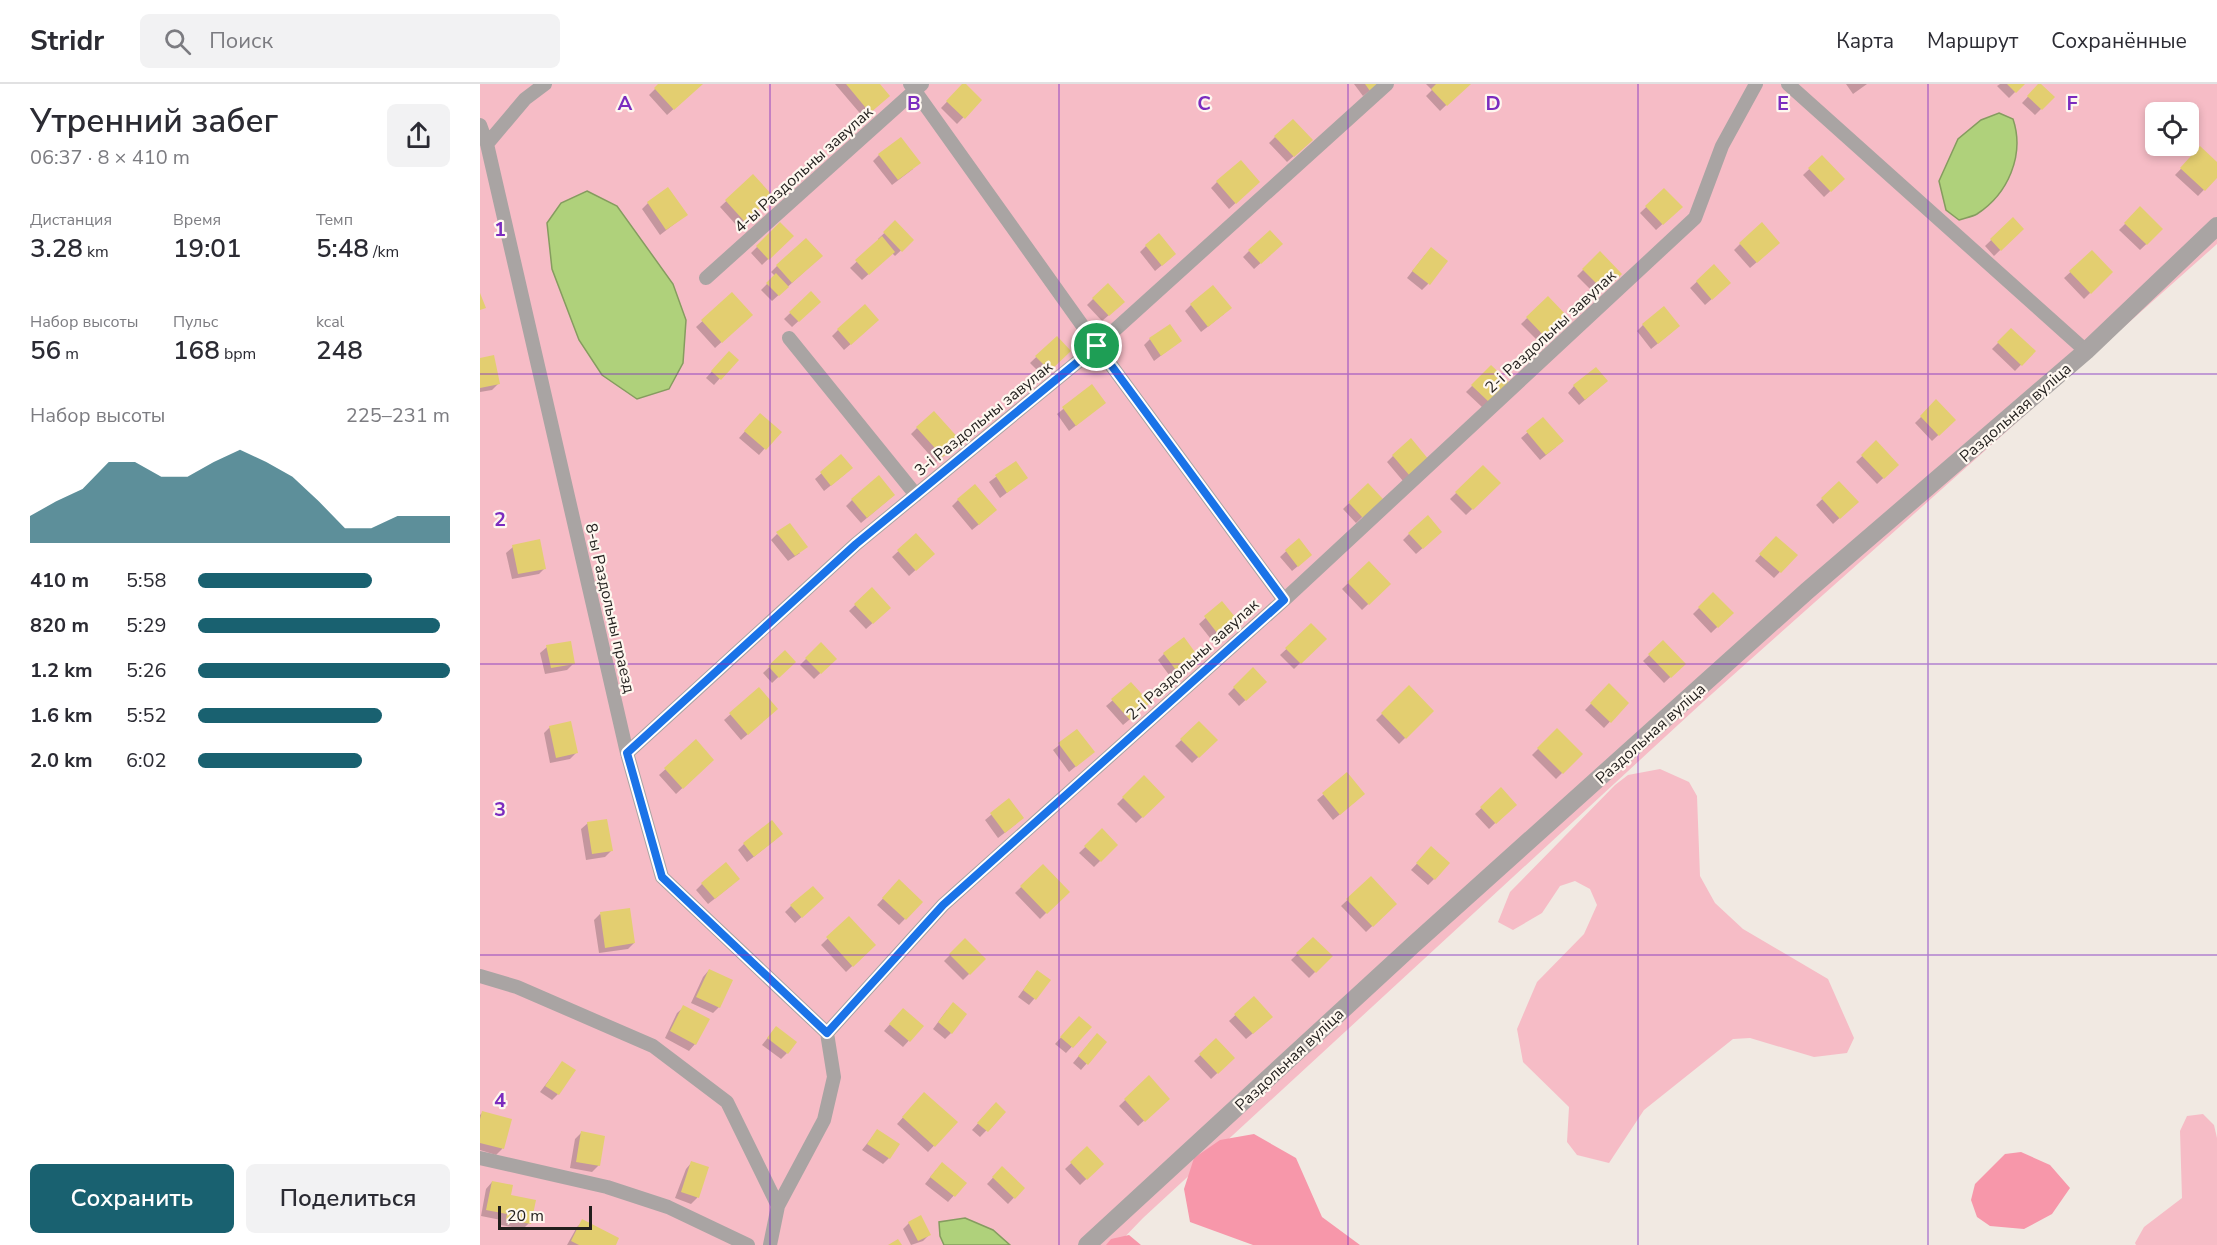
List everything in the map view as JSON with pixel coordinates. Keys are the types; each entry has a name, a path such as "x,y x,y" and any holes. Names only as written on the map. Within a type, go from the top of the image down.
{"street":[{"name":"Раздольная вуліца","path":"1087,1245 1422,937 1807,591 2086,351 2217,226"}],"lane":[{"path":"487,144 525,99 545,84"},
{"name":"3-і Раздольны завулак","path":"627,753 856,544 1097,346 1387,84"},
{"name":"2-і Раздольны завулак","path":"827,1033 943,905 1284,600 1695,218 1722,146 1756,84"},
{"path":"1788,84 2086,351"},
{"path":"915,86 1097,346 1284,600"},
{"name":"4-ы Раздольны завулак","path":"706,278 915,86"},
{"name":"8-ы Раздольны праезд","path":"480,125 487,144 627,753 662,877 827,1033"},
{"path":"789,338 916,495"},
{"path":"480,976 517,987 653,1046 727,1102 778,1206"},
{"path":"770,1245 778,1206 824,1120 834,1077 827,1033"},
{"path":"480,1158 607,1187 668,1208 748,1245"}],"shaded area":[{"path":"480,84 2217,84 2217,244 1704,701 1143,1218 1117,1245 480,1245"},
{"path":"1999,113 2013,119 2016,133 2017,146 2011,173 2005,185 1988,206 1975,215 1959,220 1946,210 1939,181 1958,139 1981,120"},
{"path":"587,191 617,206 673,284 686,320 683,363 669,389 637,399 602,375 579,340 552,269 547,223 561,203"},
{"path":"1660,769 1689,782 1697,796 1700,876 1715,903 1743,929 1828,979 1854,1038 1847,1053 1814,1057 1750,1038 1733,1039 1644,1110 1609,1163 1577,1155 1567,1142 1569,1107 1523,1062 1517,1029 1537,982 1584,934 1597,905 1590,889 1575,881 1560,886 1542,913 1513,930 1498,922 1510,892 1615,785 1628,775"},
{"path":"2203,1114 2214,1125 2217,1138 2217,1245 2136,1245 2144,1227 2182,1198 2180,1131 2187,1116"},
{"path":"1254,1134 1296,1158 1322,1217 1360,1245 1253,1245 1190,1222 1184,1189 1194,1158 1220,1140"},
{"path":"2021,1152 2050,1165 2070,1188 2052,1214 2024,1229 1990,1226 1977,1217 1971,1200 1975,1184 2005,1154"},
{"path":"965,1218 993,1230 1010,1245 944,1245 940,1236 939,1222"},
{"path":"1129,1235 1141,1245 1106,1245 1111,1239"}],"building":[{"path":"658,84 703,84 674,110 654,88"},
{"path":"846,84 880,84 890,96 870,113"},
{"path":"962,84 966,84 982,100 965,119 946,101"},
{"path":"1365,84 1379,84 1370,91"},
{"path":"1436,84 1471,84 1447,106 1431,89"},
{"path":"2007,84 2025,84 2016,93"},
{"path":"2038,84 2041,84 2055,97 2042,110 2027,96"},
{"path":"1293,119 1313,140 1294,157 1274,136"},
{"path":"901,137 921,163 898,180 878,154"},
{"path":"2199,147 2217,162 2217,178 2205,191 2180,168 2191,156 2199,156"},
{"path":"1822,155 1845,179 1831,192 1808,168"},
{"path":"1241,160 1260,182 1236,204 1216,181"},
{"path":"753,174 773,196 745,222 725,200"},
{"path":"668,187 688,215 666,230 647,202"},
{"path":"1664,188 1683,207 1663,225 1645,206"},
{"path":"2140,206 2163,229 2147,245 2124,223"},
{"path":"2013,217 2024,229 2001,251 1990,239"},
{"path":"895,220 914,240 902,252 883,232"},
{"path":"780,222 794,236 769,260 756,246"},
{"path":"1762,222 1780,243 1757,263 1739,243"},
{"path":"1270,230 1283,244 1261,264 1248,250"},
{"path":"1159,233 1176,254 1162,266 1145,245"},
{"path":"882,236 895,252 869,275 855,260"},
{"path":"806,238 823,256 792,283 776,265"},
{"path":"1431,247 1448,261 1430,285 1412,271"},
{"path":"2092,250 2113,272 2091,294 2069,271"},
{"path":"1600,251 1622,274 1604,291 1582,269"},
{"path":"1714,264 1731,283 1712,300 1696,281"},
{"path":"776,273 789,287 779,296 766,283"},
{"path":"1108,283 1125,302 1109,316 1092,298"},
{"path":"1213,285 1232,308 1208,327 1190,304"},
{"path":"811,291 821,302 799,322 789,312"},
{"path":"732,292 753,315 722,343 701,320"},
{"path":"480,293 486,308 480,310"},
{"path":"1548,296 1567,316 1545,337 1526,317"},
{"path":"865,304 879,320 851,345 837,329"},
{"path":"1664,306 1680,326 1658,344 1642,324"},
{"path":"1170,324 1182,341 1161,356 1149,338"},
{"path":"2011,328 2036,351 2022,366 1997,342"},
{"path":"1057,336 1071,351 1050,371 1035,356"},
{"path":"729,351 739,360 721,380 711,371"},
{"path":"494,355 500,384 480,388 480,358"},
{"path":"1491,365 1510,383 1490,403 1471,385"},
{"path":"1596,367 1608,381 1585,400 1573,385"},
{"path":"1092,384 1106,403 1076,426 1062,407"},
{"path":"1936,399 1956,420 1939,436 1920,416"},
{"path":"934,411 961,441 943,457 916,427"},
{"path":"760,413 782,432 766,450 744,431"},
{"path":"1543,417 1564,441 1546,455 1526,431"},
{"path":"1411,438 1429,460 1410,476 1392,455"},
{"path":"1876,440 1899,465 1884,479 1861,455"},
{"path":"841,454 853,468 831,486 820,472"},
{"path":"1016,461 1028,478 1007,493 995,475"},
{"path":"1483,465 1501,483 1473,510 1455,492"},
{"path":"879,475 895,495 867,518 851,499"},
{"path":"1839,481 1859,502 1840,519 1821,498"},
{"path":"1368,483 1383,499 1363,518 1348,502"},
{"path":"975,484 997,510 979,525 957,499"},
{"path":"1428,515 1442,532 1423,549 1408,533"},
{"path":"790,523 808,547 795,556 776,532"},
{"path":"916,533 935,554 916,571 897,550"},
{"path":"1776,536 1798,555 1781,573 1759,554"},
{"path":"1299,538 1312,555 1298,567 1285,550"},
{"path":"540,539 546,569 518,574 512,545"},
{"path":"1369,561 1391,584 1369,605 1347,582"},
{"path":"872,587 891,608 873,624 854,604"},
{"path":"1713,592 1734,613 1718,628 1698,607"},
{"path":"1222,601 1240,623 1221,638 1204,616"},
{"path":"1311,623 1327,639 1301,664 1285,648"},
{"path":"1184,637 1200,659 1179,674 1163,653"},
{"path":"1663,640 1686,664 1671,678 1648,654"},
{"path":"571,641 575,664 551,668 546,645"},
{"path":"821,642 837,659 821,674 805,658"},
{"path":"785,650 796,662 779,678 768,666"},
{"path":"1253,667 1267,682 1246,701 1233,687"},
{"path":"1131,682 1150,703 1130,720 1111,699"},
{"path":"1609,683 1629,703 1611,723 1590,703"},
{"path":"1409,685 1434,711 1406,739 1381,713"},
{"path":"759,687 778,709 748,735 729,713"},
{"path":"571,721 578,753 556,758 549,726"},
{"path":"1199,721 1218,740 1199,758 1180,739"},
{"path":"1557,728 1583,754 1563,774 1537,748"},
{"path":"1077,729 1095,752 1076,767 1058,743"},
{"path":"696,739 714,760 683,789 664,768"},
{"path":"1347,772 1365,794 1340,815 1322,793"},
{"path":"1144,775 1165,797 1143,818 1122,797"},
{"path":"1501,787 1517,805 1496,824 1480,807"},
{"path":"1009,798 1024,818 1005,833 990,813"},
{"path":"607,819 613,851 592,854 587,822"},
{"path":"772,820 783,834 754,857 743,843"},
{"path":"1102,828 1118,845 1101,862 1084,846"},
{"path":"1431,846 1450,863 1435,880 1416,863"},
{"path":"726,862 740,879 715,899 701,883"},
{"path":"1043,864 1070,892 1047,914 1020,886"},
{"path":"1371,876 1397,904 1373,927 1346,899"},
{"path":"899,879 923,902 906,920 882,898"},
{"path":"813,886 824,898 802,918 790,905"},
{"path":"630,908 635,943 605,948 600,912"},
{"path":"849,916 876,945 853,967 826,937"},
{"path":"1313,937 1333,956 1316,973 1296,953"},
{"path":"965,938 986,959 970,975 949,954"},
{"path":"709,969 733,980 720,1008 696,997"},
{"path":"1037,970 1051,980 1036,1000 1023,990"},
{"path":"1254,996 1273,1017 1253,1034 1234,1014"},
{"path":"953,1002 967,1014 952,1034 938,1022"},
{"path":"683,1005 710,1019 696,1045 670,1031"},
{"path":"903,1008 924,1026 910,1042 889,1024"},
{"path":"1079,1016 1092,1027 1073,1048 1060,1037"},
{"path":"776,1026 797,1042 788,1054 767,1038"},
{"path":"1097,1033 1107,1042 1088,1065 1078,1056"},
{"path":"1216,1038 1235,1058 1218,1074 1199,1054"},
{"path":"562,1061 576,1070 559,1095 545,1086"},
{"path":"1149,1075 1170,1099 1145,1122 1124,1099"},
{"path":"924,1092 958,1122 935,1147 902,1117"},
{"path":"996,1102 1006,1112 988,1132 977,1123"},
{"path":"482,1111 512,1119 504,1149 480,1143"},
{"path":"877,1129 900,1144 890,1159 867,1144"},
{"path":"581,1131 605,1136 600,1166 576,1162"},
{"path":"1087,1146 1104,1164 1087,1180 1070,1162"},
{"path":"691,1161 709,1167 699,1198 681,1192"},
{"path":"942,1162 967,1183 955,1197 930,1177"},
{"path":"1002,1166 1025,1188 1015,1199 992,1177"},
{"path":"492,1181 513,1185 511,1195 536,1200 531,1224 506,1219 507,1214 486,1210"},
{"path":"921,1215 931,1235 918,1241 908,1222"},
{"path":"582,1219 619,1238 616,1245 579,1245 571,1241"},
{"path":"898,1239 902,1245 888,1245"}],"route":[{"path":"1097,346 1284,600 943,905 827,1033 662,877 627,753 856,544 1097,346"}]}
